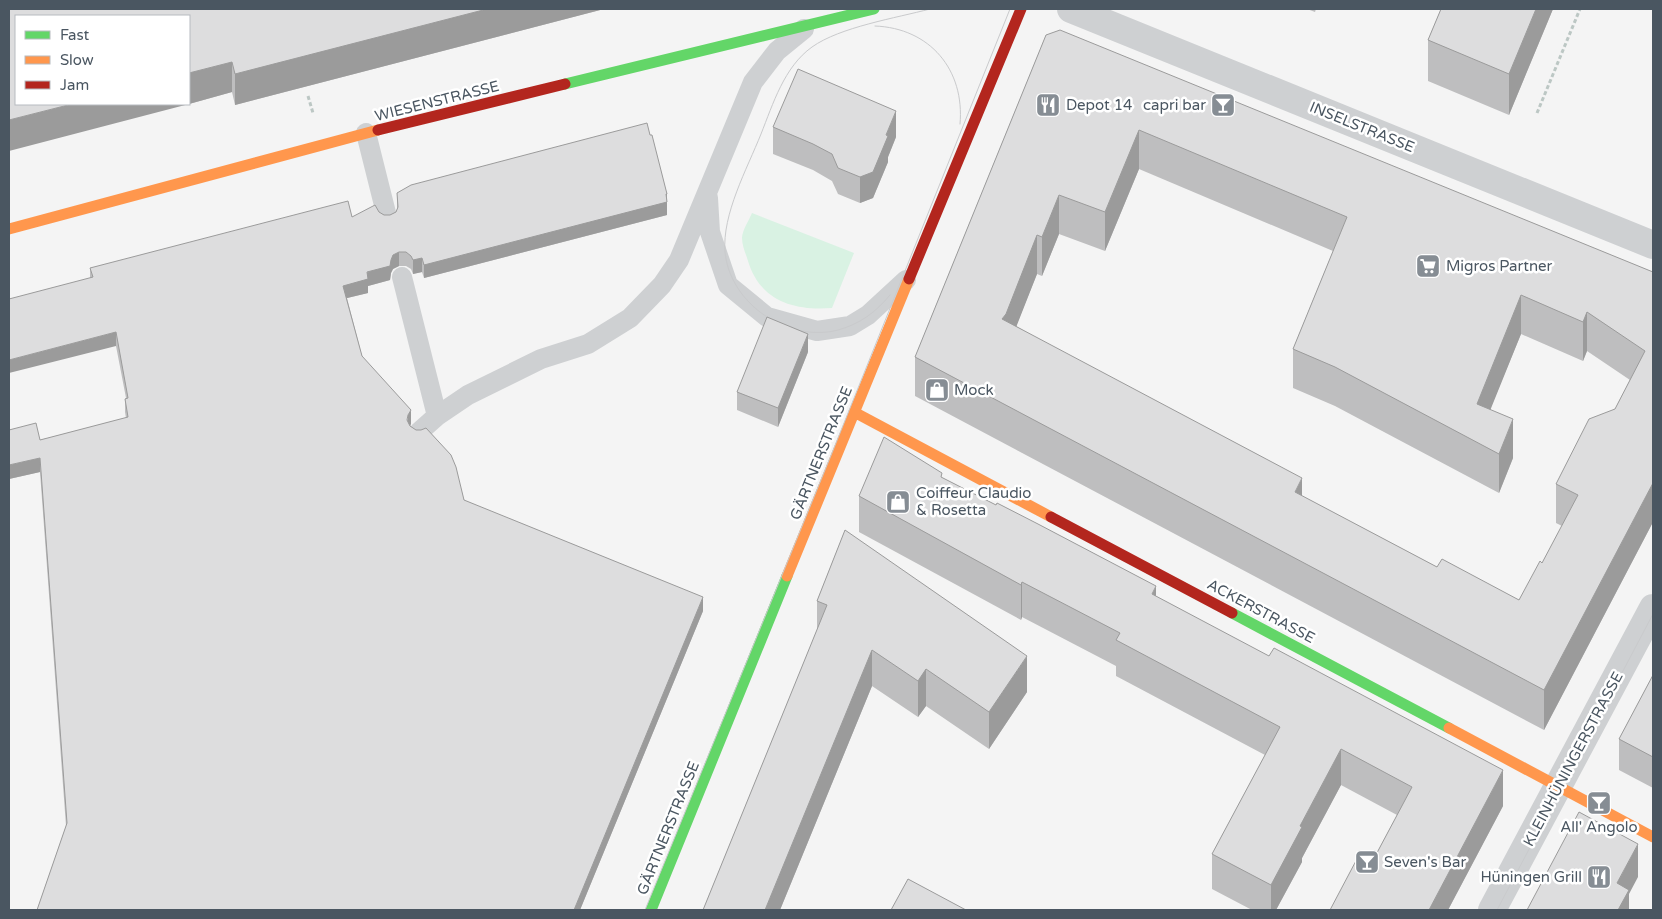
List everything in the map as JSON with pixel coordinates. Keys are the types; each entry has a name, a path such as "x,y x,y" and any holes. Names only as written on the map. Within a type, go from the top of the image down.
{"street":[{"name":"WIESENSTRASSE","path":"9,229 366,133 807,18 874,9"},
{"name":"GÄRTNERSTRASSE","path":"651,910 910,276 1022,9"},
{"name":"INSELSTRASSE","path":"1071,9 1653,246"},
{"name":"ACKERSTRASSE","path":"854,412 1653,837"},
{"name":"KLEINHÜNINGERSTRASSE","path":"1492,910 1653,608"}],"lane":[{"path":"419,432 436,416 468,395 541,359 588,344 630,318 662,285 679,260 753,82 777,51 807,18"},
{"path":"366,133 387,217"},
{"path":"708,191 710,232 728,284 767,317 817,331 850,326 868,315 910,276"},
{"path":"402,277 436,416"}],"path":[{"path":"1537,113 1580,9"}],"green space":[{"path":"752,213 854,253 832,308 805,308 792,305 780,301 761,286 753,275 742,241 743,232"}],"building":[{"path":"9,9 487,9 235,74 232,62 190,73 190,15 15,15 15,105 68,105 9,120"},
{"path":"1441,9 1536,9 1509,74 1428,40"},
{"path":"1060,30 1653,272 1653,483 1544,690 915,357 1046,35","holes":["1139,130 1347,217 1293,349 1335,367 1499,454 1513,419 1477,404 1521,295 1583,322 1587,312 1645,351 1615,409 1589,419 1556,484 1578,495 1542,563 1540,561 1519,600 1442,559 1437,567 1295,492 1302,478 1002,319 1006,314 1037,235 1042,237 1059,195 1105,212"]},
{"path":"798,69 896,111 873,172 860,177 838,168 832,154 773,127"},
{"path":"647,123 650,135 652,135 667,194 667,202 424,265 422,258 413,260 406,252 399,252 393,255 390,266 367,272 368,279 343,286 362,356 411,410 407,420 410,426 416,430 426,428 451,455 464,500 703,597 574,910 37,910 67,823 40,458 9,465 9,430 36,423 40,440 128,417 125,399 128,398 116,332 9,360 9,299 93,277 90,268 348,201 352,217 375,205 379,212 384,215 390,215 396,212 398,207 397,193 411,185"},
{"path":"767,317 808,334 778,408 737,392"},
{"path":"884,437 942,473 941,477 996,505 997,503 1156,586 1152,594 1269,656 1274,648 1503,770 1429,910 1330,910 1358,857 1371,864 1412,787 1341,749 1271,885 1212,854 1280,727 1116,640 1120,633 1022,582 1021,585 859,496"},
{"path":"845,530 1027,656 989,712 926,669 918,681 872,650 765,910 703,910 827,605 817,601"},
{"path":"1653,675 1653,757 1619,739"},
{"path":"1579,812 1638,844 1617,883 1629,890 1618,910 1527,910"},
{"path":"908,879 966,910 891,910"}],"tram line":[{"path":"890,295 867,317 838,330 819,333 800,331 782,325 750,303 738,288 729,271 725,252 727,222 731,207 775,99 787,75 802,55 812,47 837,34 930,9"},
{"path":"645,910 832,453 1010,9"},
{"path":"875,26 895,29 912,35 927,44 940,56 950,70 957,86 960,104 960,124"},
{"path":"1497,910 1653,614"}],"traffic: fast":[{"path":"565,84 874,9"},
{"path":"651,910 787,576"},
{"path":"1232,613 1449,728"}],"traffic: slow":[{"path":"9,229 378,130"},
{"path":"787,576 909,279"},
{"path":"854,412 1051,517"},
{"path":"1449,728 1653,837"}],"traffic: jam":[{"path":"909,279 1021,9"},
{"path":"378,130 565,84"},
{"path":"1051,517 1232,613"}],"place":[{"name":"Depot 14","path":"1048,105"},
{"name":"capri bar","path":"1223,105"},
{"name":"Migros Partner","path":"1428,266"},
{"name":"Mock","path":"937,390"},
{"name":"Coiffeur Claudio & Rosetta","path":"898,502"},
{"name":"All' Angolo","path":"1599,803"},
{"name":"Seven's Bar","path":"1367,862"},
{"name":"Hüningen Grill","path":"1599,877"}]}
